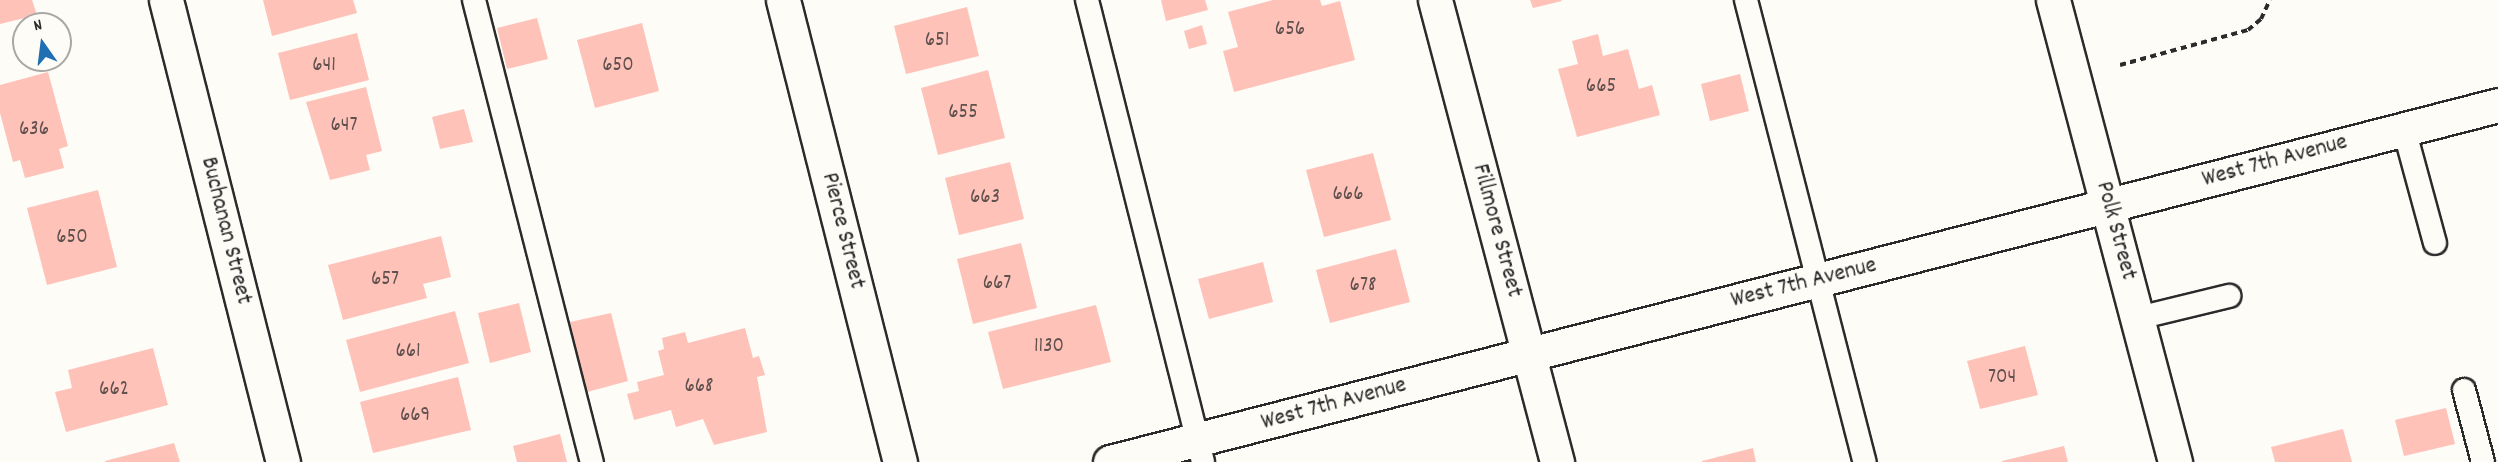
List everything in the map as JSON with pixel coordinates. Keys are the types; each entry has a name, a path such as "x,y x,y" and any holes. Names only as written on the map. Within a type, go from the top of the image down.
{"street":[{"name":"Buchanan Street","path":"166,0 283,462"},
{"name":"Pierce Street","path":"783,0 900,462"},
{"name":"Fillmore Street","path":"1435,0 1557,462"},
{"name":"Polk Street","path":"2053,0 2175,462"},
{"name":"West 7th Avenue","path":"1110,462 1200,452 1528,354 2498,105"}],"lane":[{"path":"474,0 592,462"},
{"path":"1087,0 1200,452"},
{"path":"1746,0 1865,462"},
{"path":"2404,129 2435,243"},
{"path":"2138,318 2229,296"},
{"path":"2464,390 2482,462"}],"path":[{"path":"2120,65 2248,30 2261,19 2270,0"}],"building":[{"path":"0,0 32,0 36,12 12,12 12,21 0,24"},
{"path":"263,0 353,0 357,13 272,36"},
{"path":"1161,0 1205,0 1208,10 1166,21"},
{"path":"1273,0 1320,0 1322,6 1340,1 1355,60 1234,92 1223,51 1238,47 1228,12"},
{"path":"1530,0 1561,0 1562,1 1533,8"},
{"path":"967,7 979,56 906,74 894,26"},
{"path":"537,18 548,59 507,69 497,28"},
{"path":"642,23 659,91 595,108 577,40"},
{"path":"1202,25 1207,44 1189,49 1184,31"},
{"path":"357,33 369,80 290,100 278,53"},
{"path":"1598,34 1603,56 1628,49 1639,89 1652,85 1660,115 1577,137 1558,69 1578,64 1572,41"},
{"path":"988,70 1005,138 938,155 921,88"},
{"path":"48,72 68,146 59,149 64,168 25,178 20,160 13,162 0,113 0,85"},
{"path":"1740,74 1749,111 1710,121 1701,84"},
{"path":"366,87 382,151 366,155 370,170 330,180 306,102"},
{"path":"464,109 473,142 440,149 432,117"},
{"path":"1373,153 1391,220 1324,237 1306,170"},
{"path":"1010,162 1024,219 959,235 945,178"},
{"path":"98,190 117,267 47,285 27,208"},
{"path":"441,236 451,277 423,284 427,298 343,320 328,265"},
{"path":"1021,243 1037,308 973,324 957,259"},
{"path":"1396,249 1410,302 1330,323 1316,270"},
{"path":"1263,262 1273,302 1209,319 1198,279"},
{"path":"519,303 531,352 490,363 478,313"},
{"path":"1096,305 1111,362 1003,389 988,332"},
{"path":"455,311 469,363 360,392 346,340"},
{"path":"611,313 628,381 587,392 570,322"},
{"path":"745,328 753,358 759,356 765,375 757,377 767,432 714,445 703,419 676,427 671,410 634,420 627,394 639,391 637,382 664,375 658,351 664,349 662,338 685,332 688,343"},
{"path":"2025,346 2038,395 1980,409 1967,361"},
{"path":"153,348 168,405 66,432 55,392 72,388 68,370"},
{"path":"458,377 471,430 373,453 360,402"},
{"path":"2446,408 2455,444 2404,456 2395,420"},
{"path":"2343,429 2352,462 2275,462 2271,447"},
{"path":"560,434 567,462 517,462 513,446"},
{"path":"174,443 180,462 105,462 105,461"},
{"path":"2064,446 2068,462 2002,462 2002,461"},
{"path":"1753,448 1756,462 1702,462 1702,461"}]}
